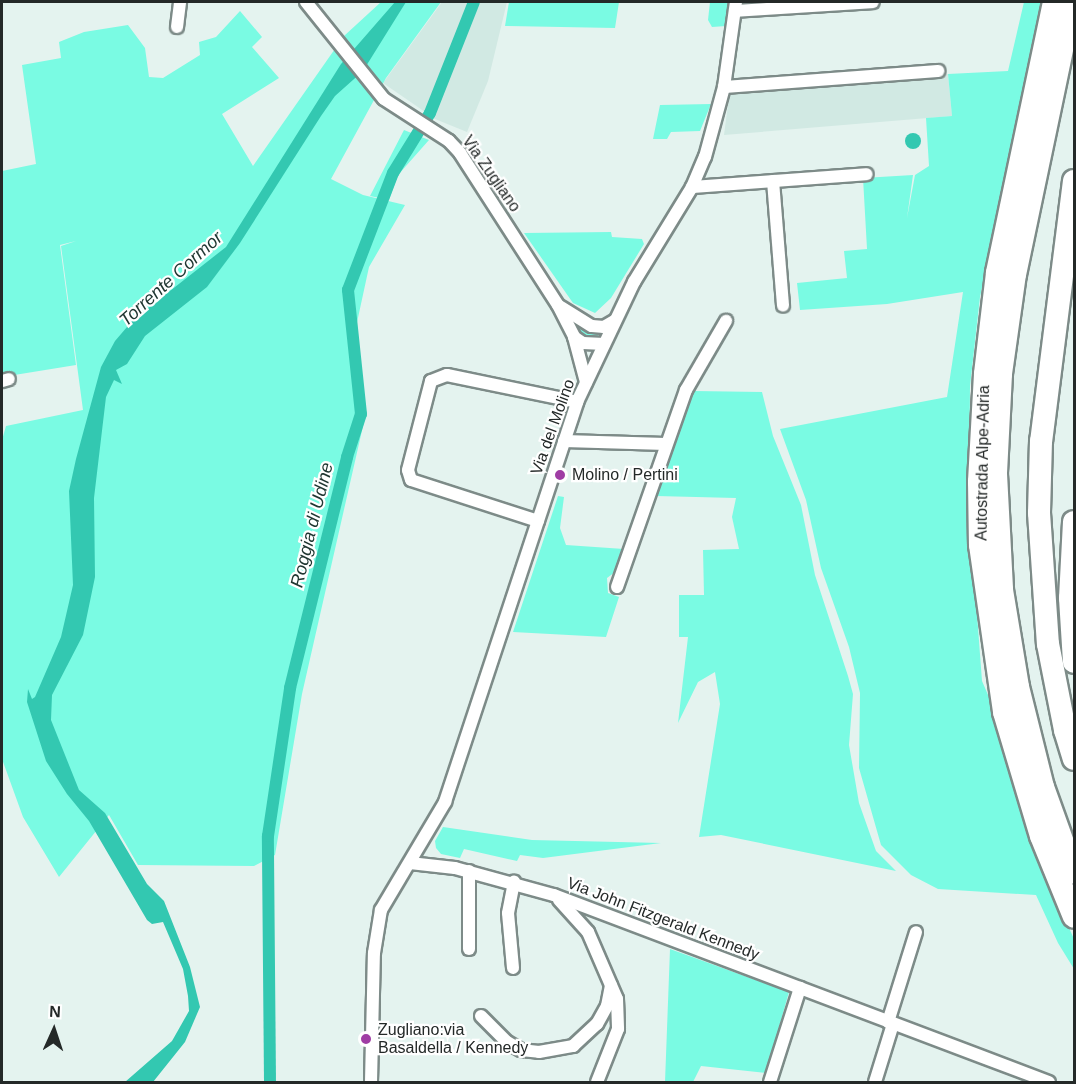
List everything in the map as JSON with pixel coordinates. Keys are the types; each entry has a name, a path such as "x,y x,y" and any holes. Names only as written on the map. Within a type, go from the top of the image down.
{"highway":[{"name":"Autostrada Alpe-Adria","path":"1054,2 998,273 985,374 980,514 986,591 1004,712 1041,836 1074,917"},
{"name":"Autostrada Alpe-Adria","path":"1072,2 1015,274 1001,374 996,474 997,541 1018,687 1043,787 1074,873"},
{"path":"1074,181 1041,441 1039,513 1048,644 1065,730 1074,759"},
{"path":"1074,274 1054,444 1054,558 1060,625 1074,706"},
{"path":"1074,522 1070,598 1074,662"}],"street":[{"path":"177,27 180,2"},
{"name":"Via Zugliano","path":"306,2 391,106 449,141 469,165 558,305 574,338 586,382"},
{"name":"Via del Molino","path":"372,1083 376,928 387,897 410,862 453,782 577,402 614,321 692,187 715,127 724,87 735,6 873,2"},
{"path":"724,87 938,71"},
{"path":"692,187 867,174"},
{"path":"773,181 783,306"},
{"name":"Via Zugliano","path":"558,305 592,326 604,327 614,321"},
{"path":"616,587 666,444 696,370 726,321"},
{"path":"574,338 583,343 604,344"},
{"path":"538,521 411,480 408,470 430,381 439,375 447,375 577,402"},
{"path":"564,441 666,444"},
{"name":"Via John Fitzgerald Kennedy","path":"410,862 469,871 554,895 1049,1083"},
{"path":"469,871 469,949"},
{"path":"513,968 508,913 514,882"},
{"path":"554,895 588,932 611,984 619,1011 618,1029 597,1083"},
{"path":"875,1083 916,932"},
{"path":"481,1016 507,1042 521,1050 539,1052 573,1046 597,1024 607,1006 611,984"},
{"path":"770,1083 800,988"}],"shaded area":[{"path":"381,2 441,2 386,78 331,179 363,195 405,205 369,267 356,327 366,413 302,694 275,855 254,866 138,865 109,815 59,877 23,817 2,759 2,440 6,426 83,410 61,246 76,241 60,245 76,365 2,377 2,171 36,164 22,65 61,58 59,42 84,32 128,25 145,48 149,77 163,78 200,55 199,42 216,37 240,11 262,37 252,47 279,78 222,114 253,166 344,36"},
{"path":"395,2 406,2 363,71 335,96 321,116 240,243 207,287 145,336 127,364 116,370 122,384 114,380 106,397 94,498 95,577 83,635 52,695 51,720 79,790 105,813 147,884 164,901 190,967 200,1007 185,1042 153,1082 125,1082 172,1041 189,1011 188,996 183,969 163,922 152,924 147,920 89,821 67,794 46,761 27,702 28,689 32,699 35,697 61,637 73,585 69,491 76,459 101,367 115,341 133,320 226,247 341,64"},
{"path":"442,2 473,2 428,114 383,83"},
{"path":"477,2 507,2 488,81 467,132 430,117"},
{"path":"509,2 619,2 615,28 505,26"},
{"path":"710,2 729,2 726,26 712,27 708,20"},
{"path":"1024,2 1042,2 980,297 970,386 969,507 982,681 995,711 1050,885 1074,939 1074,969 1058,943 1036,895 938,889 911,875 881,845 859,768 860,693 849,647 821,568 806,500 780,429 947,397 963,292 887,304 800,310 797,283 847,278 844,251 867,249 863,178 913,175 907,218 915,175 929,166 926,118 952,116 948,74 1008,71"},
{"path":"948,74 952,116 724,135 730,90"},
{"path":"711,104 700,131 671,132 667,139 653,139 660,105"},
{"path":"404,130 429,140 398,175 389,200 370,196"},
{"path":"913,133 921,141 913,149 905,141"},
{"path":"611,232 612,237 642,239 644,244 611,298 595,313 573,303 524,233"},
{"path":"567,317 597,332 599,337 588,339 578,333"},
{"path":"694,391 762,392 773,436 801,505 815,575 853,694 849,745 859,803 876,851 896,871 721,835 699,837 720,704 715,672 698,682 678,723 688,637 679,637 679,595 704,595 703,550 739,549 732,517 736,498 656,496"},
{"path":"558,496 564,497 560,528 566,545 624,549 619,569 607,578 608,593 619,597 606,637 513,632"},
{"path":"443,827 532,840 661,843 543,858 520,855 517,861 464,849 460,858 441,854 436,848 435,841"},
{"path":"670,949 789,992 766,1073 701,1066 693,1082 665,1082"}],"waterway":[{"name":"Roggia di Udine","path":"270,1082 268,836 290,688 347,457 361,414 348,290 393,173 430,113 474,2"}],"place":[{"name":"Molino / Pertini","path":"560,475"},
{"name":"Zugliano:via Basaldella / Kennedy","path":"366,1039"}],"water label":[{"name":"Torrente Cormor","path":"171,279"}]}
